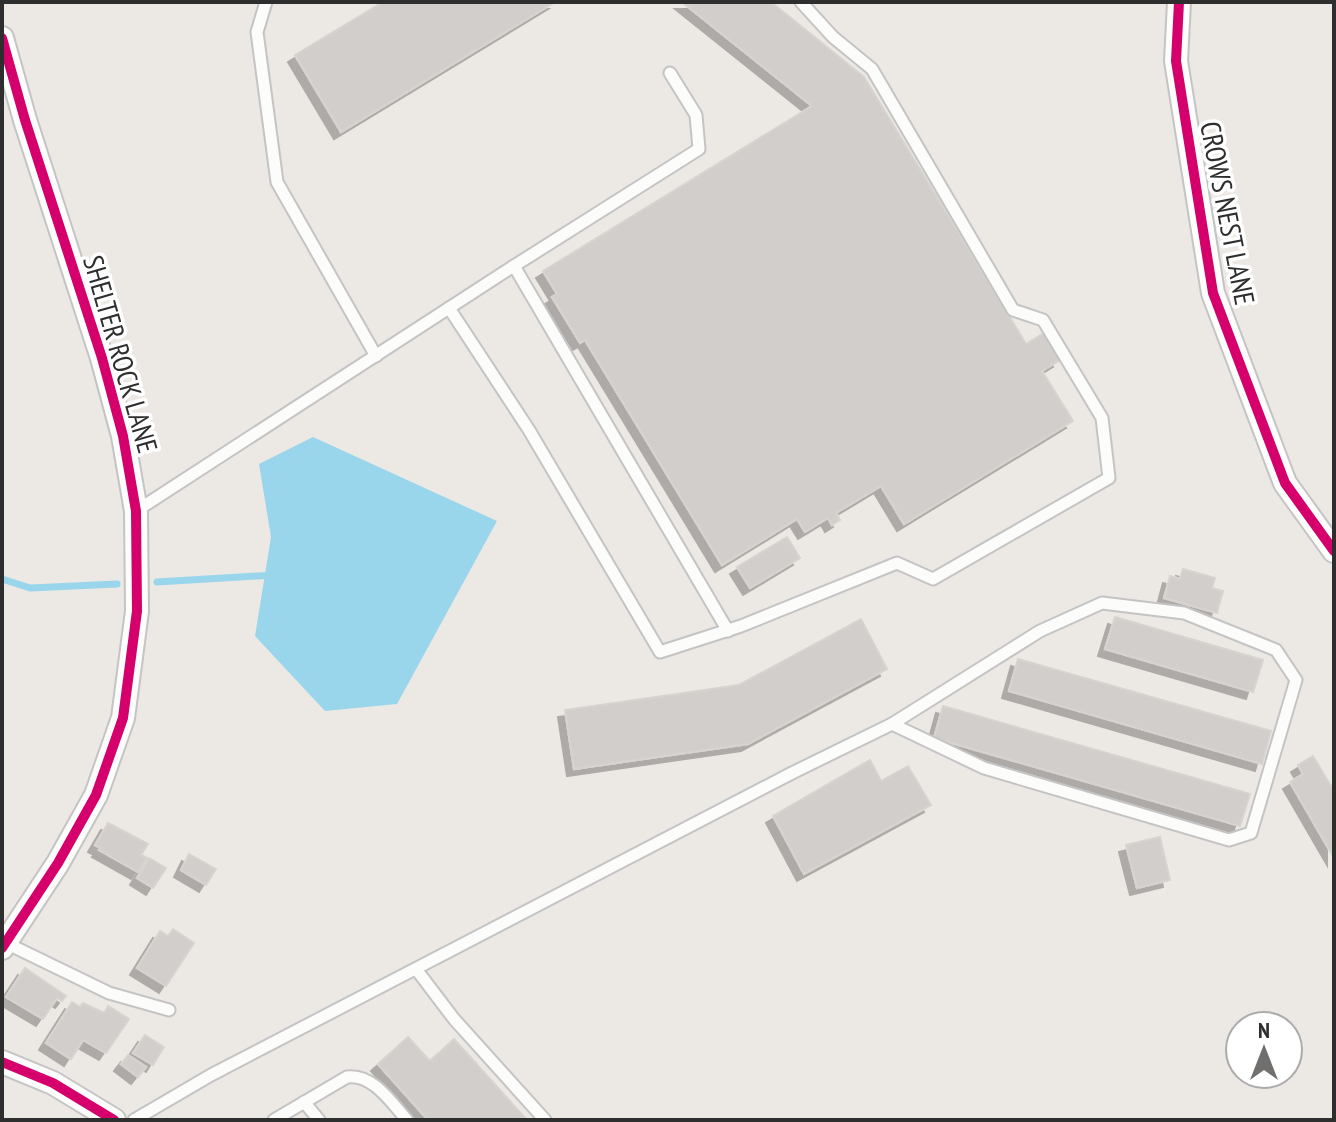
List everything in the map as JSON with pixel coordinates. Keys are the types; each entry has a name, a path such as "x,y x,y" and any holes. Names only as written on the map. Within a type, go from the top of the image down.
{"street":[{"name":"CROWS NEST LANE","path":"1179,2 1176,61 1213,293 1285,483 1334,551"},
{"name":"SHELTER ROCK LANE","path":"4,52 102,358 123,436 136,511 137,611 123,718 96,795 58,863 4,945"},
{"path":"2,1062 53,1083 114,1120"}],"lane":[{"path":"266,2 257,32 277,182 376,356"},
{"path":"449,308 529,430 660,652 728,631 897,563 933,579 1109,478 1102,418 1043,320 1013,310 872,69 833,37 801,2"},
{"path":"136,511 699,149 696,115 670,73"},
{"path":"514,266 728,631"},
{"path":"134,1120 211,1075 892,724 1040,631 1102,603 1184,613 1276,650 1296,680 1251,833 1229,840 984,768 892,724"},
{"path":"4,945 109,993 169,1010"},
{"path":"416,969 454,1019 545,1120"},
{"path":"274,1120 347,1077 357,1075 370,1082 407,1120"},
{"path":"304,1102 319,1120"}],"water":[{"path":"313,437 497,521 397,704 325,711 255,636 271,537 259,464"}],"building":[{"path":"383,2 555,2 341,132 295,55"},
{"path":"682,2 771,2 864,77 1026,344 1044,333 1060,360 1042,371 1073,421 904,524 881,486 836,513 840,520 832,525 828,518 805,532 797,519 722,565 585,340 580,343 552,297 557,294 543,271 812,106"},
{"path":"787,537 800,558 750,588 737,567"},
{"path":"1183,569 1215,578 1212,588 1223,591 1217,613 1164,598 1170,576 1180,579"},
{"path":"1115,617 1263,660 1253,692 1105,649"},
{"path":"861,619 887,669 748,744 574,769 565,710 739,685"},
{"path":"1018,659 1271,731 1262,764 1009,691"},
{"path":"943,706 1250,794 1240,826 934,738"},
{"path":"1313,756 1334,791 1334,858 1290,782 1303,774 1298,765"},
{"path":"870,760 881,781 908,766 931,805 804,874 773,816"},
{"path":"108,823 148,844 141,855 147,858 138,872 95,845"},
{"path":"1160,837 1170,880 1137,888 1126,845"},
{"path":"189,854 216,869 206,885 181,870"},
{"path":"149,858 166,868 153,888 137,878"},
{"path":"173,929 194,943 166,986 137,968 160,931 168,936"},
{"path":"25,968 66,996 62,1001 57,998 43,1019 6,997"},
{"path":"72,1002 80,1007 83,1003 104,1013 108,1006 129,1019 106,1053 83,1040 71,1059 46,1043"},
{"path":"145,1035 164,1047 153,1065 133,1053"},
{"path":"408,1037 430,1061 454,1039 527,1120 428,1120 378,1064"},
{"path":"128,1055 146,1067 138,1077 121,1064"}],"waterway":[{"path":"157,582 274,575"},
{"path":"2,579 30,588 117,584"}],"cycle path":[{"path":"1179,2 1176,61 1213,293 1285,483 1334,551"},
{"path":"2,38 25,120 102,358 123,436 136,511 137,611 123,718 96,795 58,863 2,948"},
{"path":"2,1062 53,1083 114,1120"}]}
